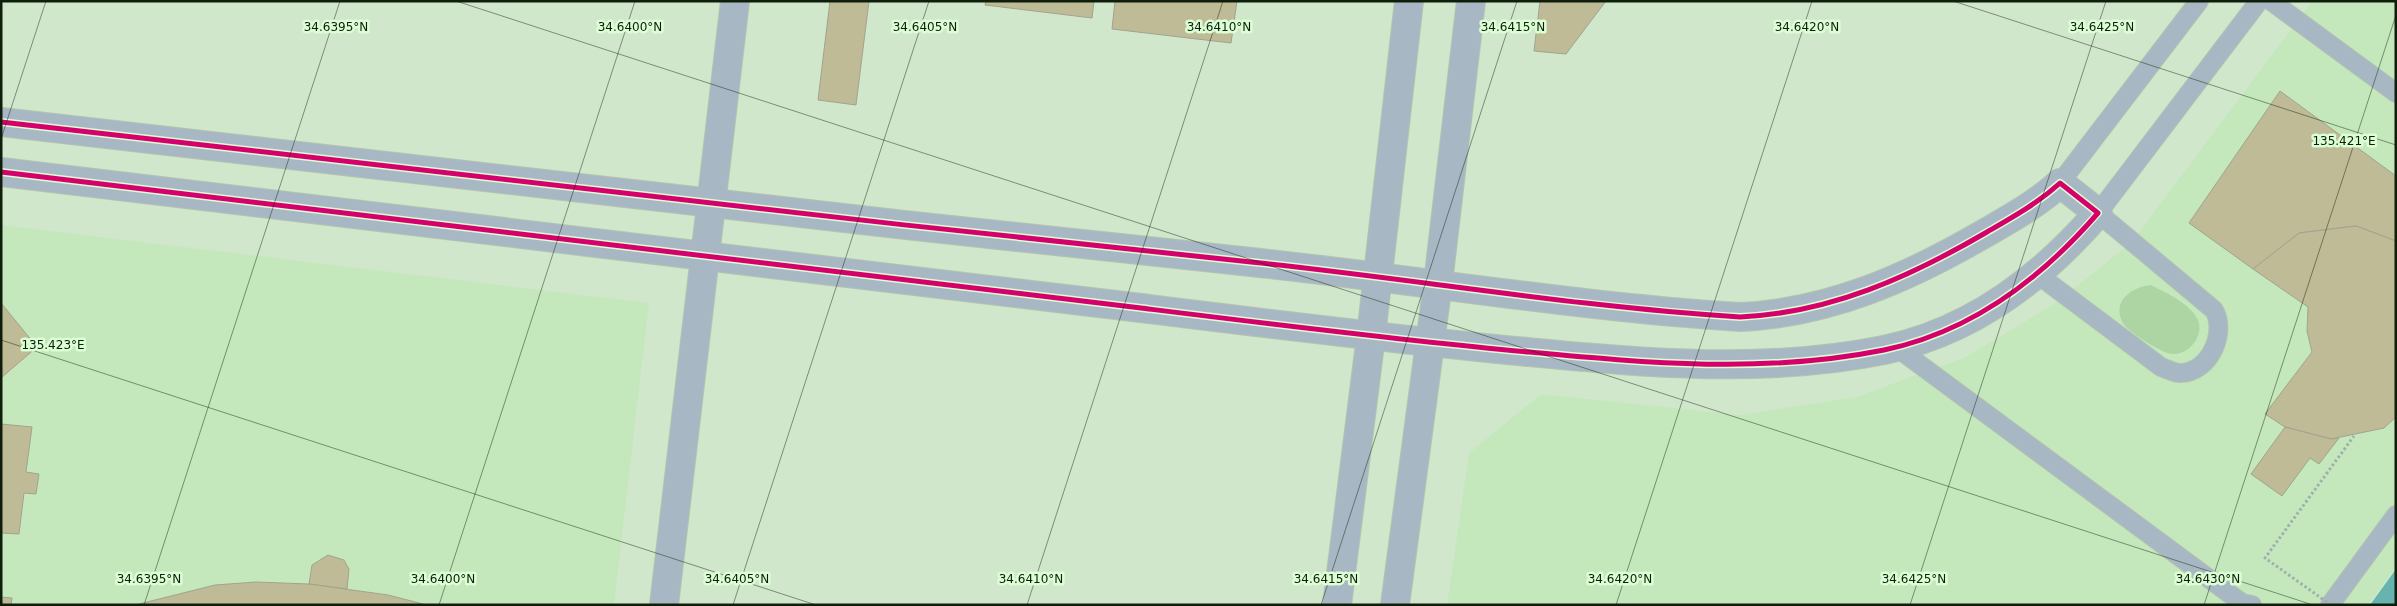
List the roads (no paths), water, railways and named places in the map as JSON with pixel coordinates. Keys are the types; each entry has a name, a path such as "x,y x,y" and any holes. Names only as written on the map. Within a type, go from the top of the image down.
{"street":[{"path":"664,605 735,1"},
{"path":"1337,605 1371,336 1409,1"},
{"path":"1396,605 1438,283 1471,1"},
{"path":"1,122 712,206 1378,276 1714,316 1748,317 1796,312 1830,304 1900,278 2027,209 2060,183 2098,213 2037,274 2003,301 1977,316 1919,341 1841,358 1736,365 1646,363 1429,343 706,254 1,172"}],"lane":[{"path":"2060,183 2199,1"},
{"path":"2037,274 2162,367 2181,373 2198,367 2206,360 2219,334 2220,325 2214,310 2098,213 2259,1"},
{"path":"2271,1 2396,93"},
{"path":"1896,347 2242,603 2252,605"},
{"path":"2331,605 2396,515"}],"water":[{"path":"2396,569 2396,605 2370,605"}]}
